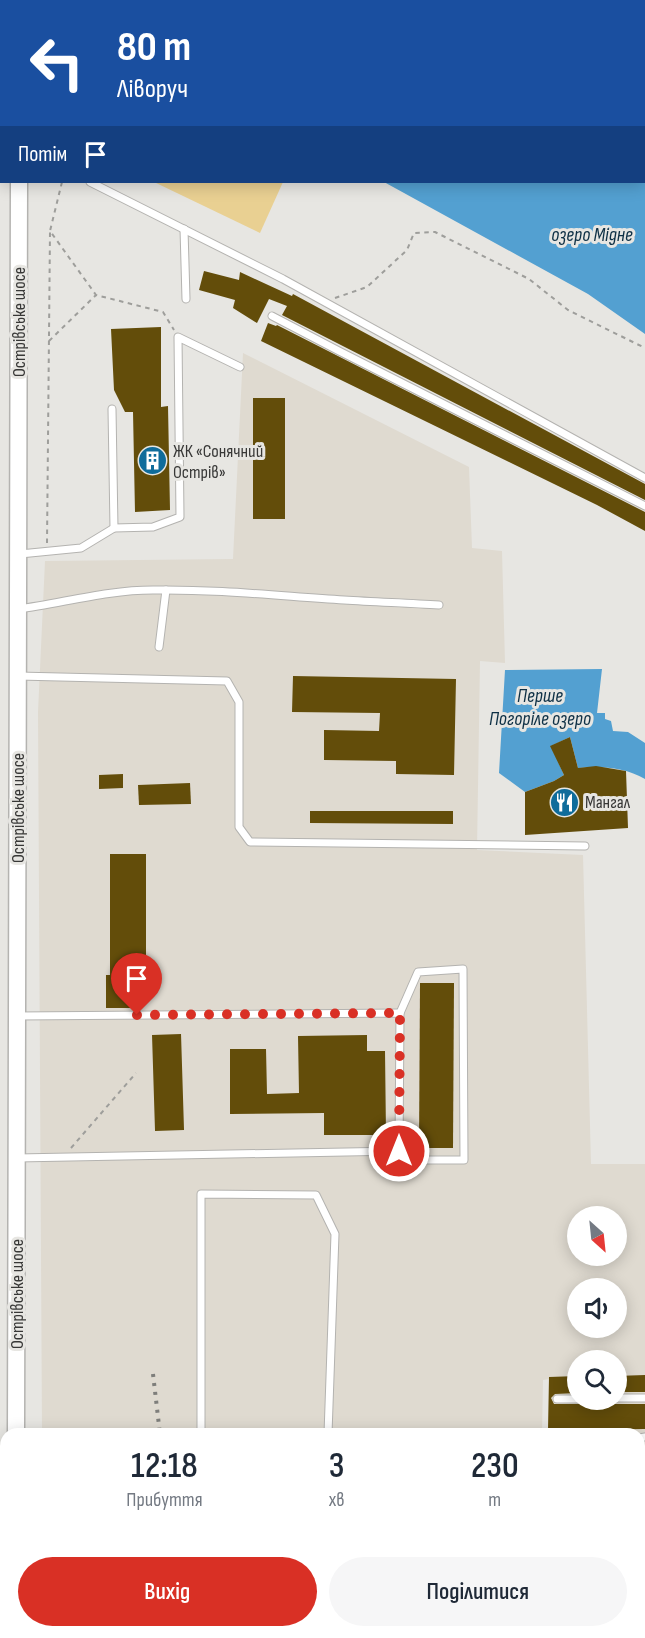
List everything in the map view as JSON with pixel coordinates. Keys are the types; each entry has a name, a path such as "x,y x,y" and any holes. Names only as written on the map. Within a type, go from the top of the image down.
{"street":[{"name":"Острівське шосе","path":"16,1428 19,183"}],"lane":[{"path":"92,183 324,302 645,478"},
{"path":"184,230 186,299"},
{"path":"272,315 645,506"},
{"path":"18,554 81,548 114,528 153,527 180,517 178,337 240,367"},
{"path":"112,409 114,528"},
{"path":"159,647 166,590"},
{"path":"18,609 105,593 166,590 249,592 439,605"},
{"path":"18,676 227,681 239,702 239,827 250,842 585,846"},
{"path":"17,1158 399,1151 420,1160 464,1160 463,969 418,972 400,1013 399,1151"},
{"path":"17,1016 400,1013"},
{"path":"201,1428 201,1194 316,1195 335,1234 328,1428"},
{"path":"627,1398 645,1398"},
{"path":"557,1399 567,1399"}],"path":[{"path":"46,551 50,231 62,183"},
{"path":"50,231 96,295 163,312 178,337"},
{"path":"324,302 367,287 407,250 414,233 435,232 529,279 568,310 645,348"},
{"path":"48,342 96,295"},
{"path":"64,1157 136,1073"}],"shaded area":[{"path":"156,183 283,183 260,233"},
{"path":"243,353 469,467 472,548 502,551 505,663 480,661 477,850 583,855 591,1164 645,1164 645,1428 550,1428 549,1379 543,1380 542,1428 42,1428 38,712 45,561 233,559"}],"water":[{"name":"озеро Мідне","path":"386,183 645,183 645,334 588,294"},
{"name":"Перше Погоріле озеро","path":"602,669 597,713 605,713 605,719 611,721 613,731 628,732 645,743 645,779 612,768 578,768 570,737 551,746 564,775 554,781 525,792 499,773 505,670"}],"building":[{"path":"204,271 239,280 240,272 292,296 293,294 645,484 645,500 282,315 287,306 269,299 257,323 233,308 235,300 199,290"},
{"path":"268,323 277,325 645,512 645,531 597,505 261,341"},
{"name":"ЖК «Сонячний Острів»","path":"161,327 161,407 168,406 170,510 135,512 133,412 125,412 114,390 111,329"},
{"path":"253,398 285,398 285,519 253,519"},
{"path":"293,676 456,679 454,775 396,774 396,761 324,760 324,730 379,731 380,713 292,712"},
{"path":"570,737 578,768 596,766 626,771 628,828 525,835 525,792 564,775 550,746"},
{"path":"123,774 123,788 99,789 99,775"},
{"path":"190,783 191,804 139,805 138,785"},
{"path":"310,811 453,811 453,824 310,823"},
{"path":"110,854 146,854 146,980 137,980 137,1008 106,1008 106,975 110,975"},
{"path":"420,983 454,983 453,1148 419,1148"},
{"path":"181,1034 184,1130 155,1131 152,1035"},
{"path":"367,1035 367,1051 385,1051 386,1135 324,1135 324,1113 230,1114 230,1049 266,1049 267,1094 299,1093 298,1036"},
{"path":"645,1375 645,1392 627,1392 627,1376"},
{"path":"567,1376 567,1393 555,1394 551,1398 554,1404 567,1404 567,1410 627,1410 627,1404 645,1404 645,1428 548,1428 549,1377"}],"railway":[{"path":"153,1374 159,1428"}],"place":[{"name":"ЖК «Сонячний Острів»","path":"152,461"},
{"name":"Мангал","path":"564,802"}],"route":[{"path":"137,1015 400,1013 399,1151"}]}
